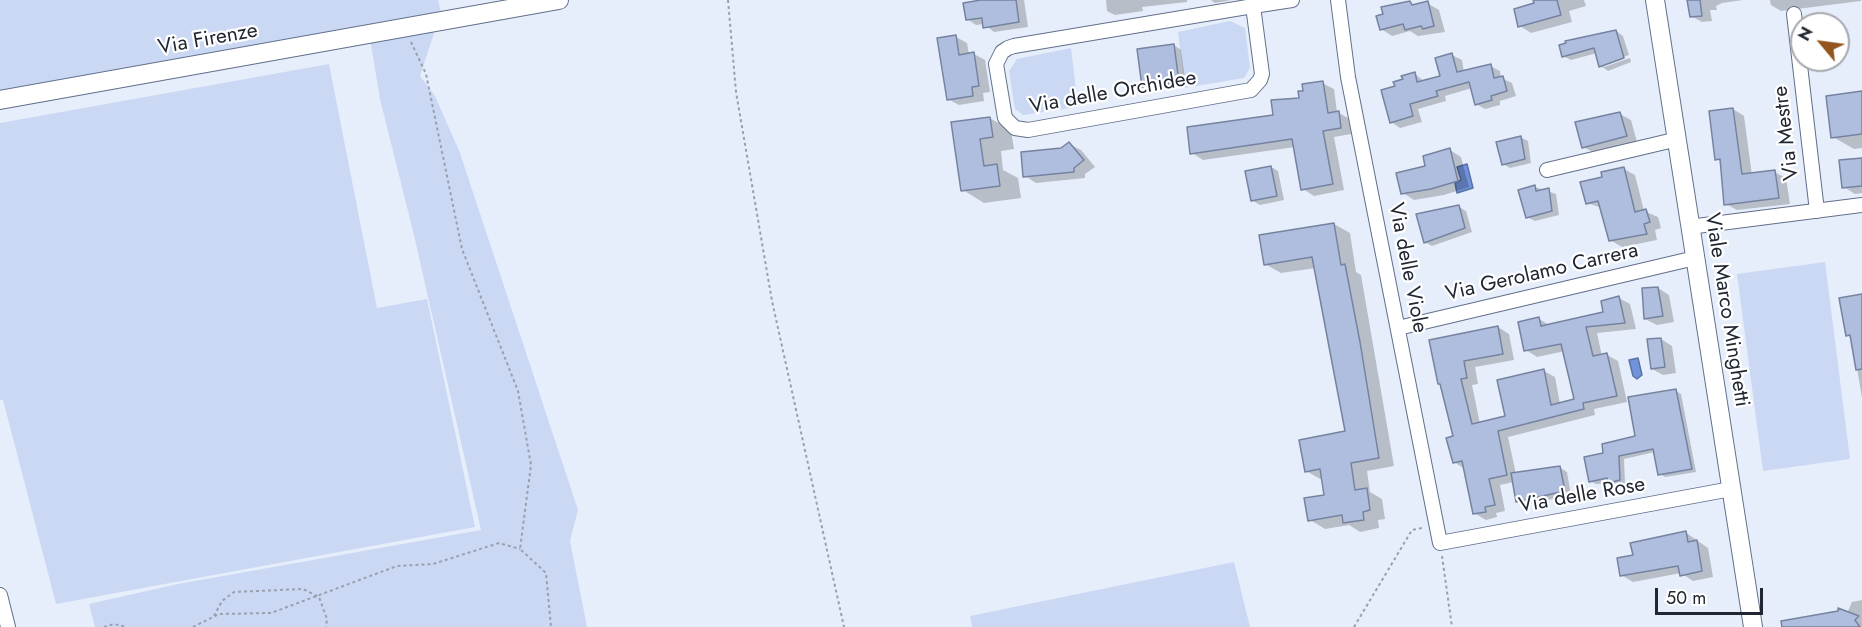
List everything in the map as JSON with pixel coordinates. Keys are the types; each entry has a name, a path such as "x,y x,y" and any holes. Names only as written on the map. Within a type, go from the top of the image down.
{"street":[{"name":"Via Firenze","path":"0,100 559,0"},
{"name":"Via delle Orchidee","path":"1252,6 1262,74 1251,90 1028,130 1015,128 1005,118 996,64 1008,48 1252,6 1292,0"},
{"name":"Via delle Viole","path":"1338,0 1348,77 1440,543"},
{"name":"Viale Marco Minghetti","path":"1655,0 1753,627"},
{"name":"Via Mestre","path":"1801,72 1817,211"},
{"path":"1547,170 1678,139"},
{"path":"1689,227 1862,205"},
{"name":"Via Gerolamo Carrera","path":"1398,328 1695,258"},
{"name":"Via delle Rose","path":"1440,543 1731,489"},
{"path":"0,595 8,627"}],"path":[{"path":"728,0 735,92 766,268 844,627"},
{"path":"403,28 426,74 462,249 518,391 531,465 520,549"},
{"path":"1354,627 1412,530 1436,524"},
{"path":"193,627 214,617 271,613 397,566 434,564 499,543 520,549 546,573 551,627"},
{"path":"1440,543 1452,627"},
{"path":"214,617 222,601 234,592 303,589 319,597 327,619 326,627"},
{"path":"104,627 114,624 126,627"}],"shaded area":[{"path":"0,0 438,0 441,12 420,76 435,96 460,153 578,510 570,541 587,627 95,627 89,604 178,584 481,530 413,231 380,99 368,26 0,93"},
{"path":"1230,21 1245,28 1250,68 1244,78 1185,88 1178,32"},
{"path":"1071,48 1078,107 1023,115 1015,109 1009,71 1017,59"},
{"path":"329,64 377,308 427,299 475,527 56,604 3,400 0,400 0,123"},
{"path":"1825,262 1850,459 1763,471 1737,274"},
{"path":"1234,562 1250,627 972,627 970,616"}],"water":[{"path":"1467,164 1473,188 1457,193 1455,183 1461,180 1457,167"},
{"path":"1638,358 1642,375 1637,379 1633,376 1629,360"}],"building":[{"path":"981,0 1016,0 1019,22 983,28 982,18 966,20 963,3"},
{"path":"1533,0 1557,0 1561,15 1518,27 1514,9 1534,3"},
{"path":"1687,0 1700,0 1702,16 1690,17"},
{"path":"1410,1 1412,5 1428,1 1434,26 1405,30 1403,24 1380,30 1376,16 1383,14 1381,7"},
{"path":"1616,30 1624,58 1599,67 1594,48 1562,57 1559,45 1566,43 1565,41"},
{"path":"956,35 959,55 974,52 979,86 972,87 973,96 947,100 937,38"},
{"path":"1174,44 1179,82 1142,87 1137,49"},
{"path":"1452,53 1457,72 1491,64 1494,78 1503,76 1507,91 1491,96 1492,100 1475,105 1469,82 1436,91 1438,96 1410,104 1413,116 1390,123 1381,90 1395,86 1393,82 1403,79 1401,76 1415,72 1417,82 1440,76 1435,58"},
{"path":"1323,81 1328,113 1339,111 1341,128 1323,131 1333,184 1301,190 1292,139 1190,154 1187,127 1273,115 1271,100 1299,98 1298,91 1303,91 1302,84"},
{"path":"1862,91 1862,134 1831,138 1826,96"},
{"path":"1733,108 1742,174 1775,170 1779,198 1724,205 1720,159 1715,160 1709,111"},
{"path":"1620,112 1627,136 1582,148 1575,122"},
{"path":"990,117 993,137 980,139 984,166 997,164 1000,186 961,191 951,122"},
{"path":"1521,136 1525,159 1502,165 1496,142"},
{"path":"1069,142 1084,160 1074,168 1074,172 1023,177 1021,152 1061,148"},
{"path":"1450,148 1458,181 1401,194 1396,173 1425,166 1423,156"},
{"path":"1862,158 1862,186 1842,188 1839,160"},
{"path":"1271,166 1277,196 1251,201 1245,171"},
{"path":"1624,167 1635,212 1646,209 1650,222 1644,224 1647,234 1609,241 1598,201 1586,204 1580,182 1602,177 1601,172"},
{"path":"1535,185 1536,191 1549,188 1552,211 1526,218 1518,190"},
{"path":"1459,205 1465,228 1424,243 1416,214"},
{"path":"1334,223 1341,265 1345,264 1360,342 1379,458 1351,463 1355,490 1367,488 1370,510 1363,512 1364,520 1343,523 1342,515 1308,521 1304,498 1324,495 1320,469 1305,472 1299,440 1345,431 1312,257 1264,265 1259,235"},
{"path":"1658,287 1663,316 1644,319 1642,288"},
{"path":"1862,294 1862,369 1856,370 1850,335 1846,336 1839,298"},
{"path":"1619,296 1625,323 1586,327 1593,356 1607,353 1617,396 1583,403 1584,409 1498,431 1507,475 1489,479 1495,505 1485,507 1486,512 1473,514 1462,461 1453,463 1446,438 1453,436 1440,384 1438,384 1429,340 1498,326 1503,354 1464,361 1467,378 1461,379 1472,424 1505,416 1497,380 1544,369 1551,405 1574,399 1561,344 1524,351 1518,322 1539,317 1541,326 1603,312 1601,301"},
{"path":"1661,338 1665,367 1651,369 1647,339"},
{"path":"1676,389 1692,469 1658,475 1653,449 1619,456 1620,480 1608,483 1607,478 1589,482 1584,457 1603,453 1602,444 1635,436 1628,397"},
{"path":"1560,466 1565,491 1516,502 1511,473"},
{"path":"1686,531 1688,542 1697,540 1702,571 1680,576 1678,566 1620,576 1617,558 1633,555 1630,543"},
{"path":"1838,608 1859,616 1855,620 1860,627 1782,627 1781,621 1838,611"}]}
